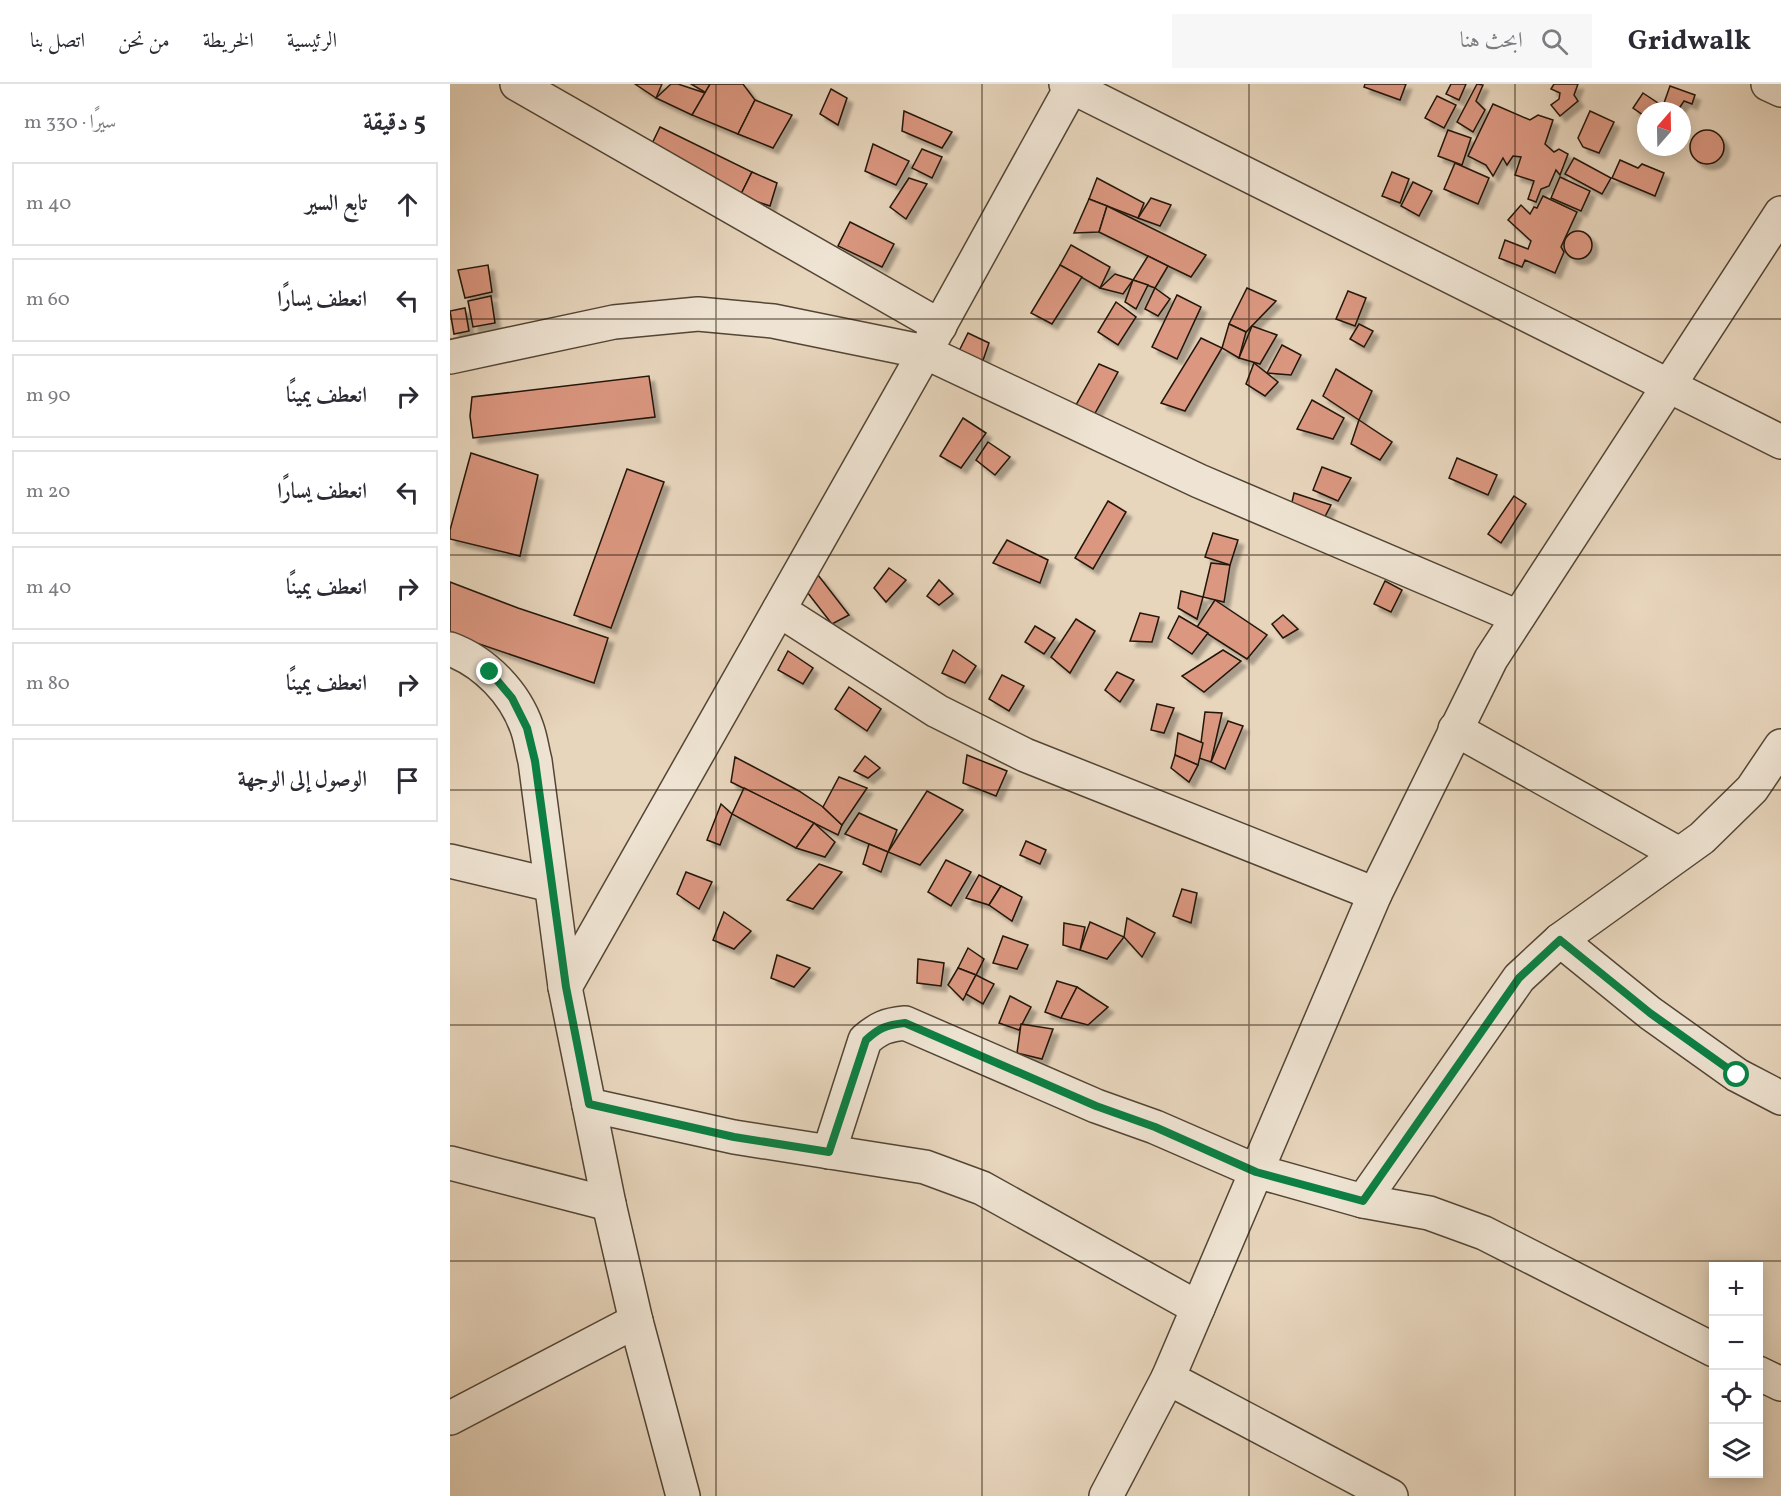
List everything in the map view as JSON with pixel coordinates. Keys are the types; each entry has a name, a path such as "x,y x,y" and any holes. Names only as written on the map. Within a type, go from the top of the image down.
{"street":[{"path":"517,84 933,339 1199,481 1518,617"},
{"path":"1768,84 1781,90"},
{"path":"566,987 933,339 1070,85 1781,442"},
{"path":"1106,1496 1168,1378 1308,1045 1375,894 1491,659 1781,213"},
{"path":"450,357 614,322 698,314 933,339"},
{"path":"779,610 937,711 1025,755 1375,894"},
{"path":"450,649 462,653 490,672 512,698 527,728 535,761 566,987 609,1204 636,1321 682,1496"},
{"path":"1455,729 1679,854"},
{"path":"1363,1201 1519,978 1560,940 1702,838 1752,789 1781,746"},
{"path":"450,861 551,885"},
{"path":"1560,940 1650,1013 1737,1075 1781,1098"},
{"path":"829,1152 866,1040 878,1029 905,1023 1096,1106 1155,1127 1256,1172 1363,1201 1429,1213 1484,1233 1709,1348"},
{"path":"589,1104 734,1137 925,1167 982,1188 1198,1308"},
{"path":"450,1163 609,1204"},
{"path":"450,1418 636,1321"},
{"path":"1763,1375 1781,1384"},
{"path":"1168,1378 1392,1496"}],"building":[{"path":"635,84 662,84 656,98"},
{"path":"671,84 678,84 708,94 692,115 656,98"},
{"path":"691,84 711,84 708,94"},
{"path":"710,84 743,84 755,100 738,134 692,115"},
{"path":"1365,84 1406,84 1400,100 1364,87"},
{"path":"1451,84 1466,84 1459,100 1446,94"},
{"path":"1477,84 1483,85 1476,101 1485,110 1473,132 1457,122"},
{"path":"1554,84 1578,84 1574,95 1578,101 1560,116 1551,105 1559,99 1560,93 1551,89"},
{"path":"1670,86 1695,95 1692,104 1684,101 1664,102"},
{"path":"831,89 847,98 838,125 820,114"},
{"path":"1643,93 1656,102 1637,102"},
{"path":"1437,96 1456,105 1444,128 1425,118"},
{"path":"755,100 792,115 773,148 738,134"},
{"path":"1493,104 1530,120 1538,115 1553,120 1545,144 1554,152 1559,149 1568,154 1560,175 1556,170 1549,186 1541,189 1536,202 1528,199 1534,181 1515,175 1521,157 1513,156 1507,165 1503,158 1493,176 1486,165 1468,156"},
{"path":"904,111 952,132 942,148 902,131"},
{"path":"1590,111 1614,122 1599,153 1583,147 1578,138"},
{"path":"660,127 752,172 740,196 648,152"},
{"path":"1448,130 1471,138 1462,165 1438,156"},
{"path":"1707,130 1719,135 1724,147 1719,159 1707,164 1695,159 1691,144 1695,135"},
{"path":"873,144 909,161 896,185 865,171"},
{"path":"922,149 942,157 932,178 912,168"},
{"path":"1574,158 1611,178 1602,194 1565,174"},
{"path":"1620,160 1638,168 1642,164 1664,173 1655,196 1612,178"},
{"path":"1455,163 1489,178 1478,204 1444,189"},
{"path":"752,172 777,183 770,206 740,196"},
{"path":"1392,172 1409,179 1400,203 1382,196"},
{"path":"1560,177 1590,191 1581,211 1551,198"},
{"path":"909,178 927,184 906,219 890,207"},
{"path":"1097,178 1144,203 1138,218 1089,199"},
{"path":"1413,182 1432,191 1419,216 1401,206"},
{"path":"1543,196 1577,212 1561,247 1564,252 1555,273 1525,260 1522,267 1499,258 1505,240 1528,249 1531,241 1508,220 1521,205 1530,214 1534,207 1537,208"},
{"path":"1151,198 1171,205 1160,226 1138,218"},
{"path":"1089,199 1107,206 1099,232 1074,233"},
{"path":"1107,206 1206,255 1191,277 1099,232"},
{"path":"850,222 894,244 882,267 838,246"},
{"path":"1578,231 1588,235 1592,245 1588,255 1578,259 1568,255 1564,245 1568,235"},
{"path":"1071,245 1110,267 1100,288 1060,265"},
{"path":"1148,256 1168,266 1155,288 1133,280"},
{"path":"488,265 492,292 465,298 458,270"},
{"path":"1060,265 1082,277 1052,324 1031,313"},
{"path":"1115,274 1133,280 1123,294 1100,288"},
{"path":"1133,280 1148,285 1136,309 1125,302"},
{"path":"1155,288 1170,299 1158,316 1145,309"},
{"path":"1247,288 1276,301 1246,332 1229,324"},
{"path":"1348,291 1366,298 1355,326 1336,319"},
{"path":"1177,295 1201,307 1177,359 1152,347"},
{"path":"491,296 495,323 473,327 468,301"},
{"path":"1116,302 1136,317 1118,345 1098,332"},
{"path":"465,308 469,331 454,334 450,311"},
{"path":"1229,324 1246,332 1239,358 1222,348"},
{"path":"1359,324 1373,331 1364,347 1350,339"},
{"path":"1252,326 1277,335 1260,364 1239,358"},
{"path":"968,333 989,343 981,366 956,357"},
{"path":"1201,338 1222,348 1185,411 1161,403"},
{"path":"1282,345 1301,355 1291,375 1267,373"},
{"path":"1254,363 1278,382 1265,396 1246,384"},
{"path":"1099,364 1118,372 1094,415 1076,405"},
{"path":"1336,369 1372,391 1359,420 1323,396"},
{"path":"649,376 655,417 473,438 470,416 472,397"},
{"path":"1312,400 1344,418 1333,439 1297,429"},
{"path":"963,418 986,433 961,468 940,456"},
{"path":"1359,420 1392,442 1380,460 1351,444"},
{"path":"988,442 1010,457 995,475 976,460"},
{"path":"471,453 538,475 520,556 450,539 450,530"},
{"path":"1457,458 1497,475 1488,495 1449,478"},
{"path":"1322,467 1351,478 1338,501 1313,490"},
{"path":"627,469 664,482 611,628 574,615"},
{"path":"1294,493 1331,505 1320,526 1290,511"},
{"path":"1514,496 1526,504 1501,543 1488,534"},
{"path":"1108,501 1126,512 1093,569 1075,558"},
{"path":"1213,533 1238,540 1230,565 1205,557"},
{"path":"1007,540 1048,560 1040,583 993,563"},
{"path":"1211,563 1230,565 1224,602 1203,597"},
{"path":"889,568 906,580 886,602 874,588"},
{"path":"818,575 849,615 832,624 807,592"},
{"path":"939,580 953,594 939,605 927,596"},
{"path":"1385,581 1402,590 1391,612 1374,604"},
{"path":"450,582 608,638 594,683 450,634"},
{"path":"1181,591 1203,597 1197,619 1178,608"},
{"path":"1215,600 1267,635 1247,659 1197,627"},
{"path":"1140,613 1159,617 1152,642 1130,641"},
{"path":"1283,615 1298,629 1283,638 1272,624"},
{"path":"1179,616 1208,633 1192,654 1168,638"},
{"path":"1076,619 1095,631 1070,673 1051,657"},
{"path":"1035,626 1055,638 1044,654 1025,642"},
{"path":"953,650 976,666 965,683 942,673"},
{"path":"1223,650 1241,661 1204,692 1182,676"},
{"path":"788,651 813,668 803,684 778,670"},
{"path":"1117,672 1134,680 1120,702 1105,690"},
{"path":"1002,675 1024,686 1009,711 989,699"},
{"path":"849,687 881,709 867,731 835,709"},
{"path":"1157,704 1174,708 1164,733 1151,730"},
{"path":"1205,712 1222,713 1211,762 1199,758"},
{"path":"1228,721 1243,726 1225,769 1211,762"},
{"path":"1178,733 1203,743 1198,765 1175,755"},
{"path":"967,755 1007,771 996,796 963,783"},
{"path":"1175,755 1198,765 1189,782 1171,768"},
{"path":"865,756 880,768 868,778 854,771"},
{"path":"735,757 799,791 823,807 842,825 838,835 731,782"},
{"path":"839,777 867,788 842,825 823,807"},
{"path":"744,788 814,823 796,848 732,814"},
{"path":"927,791 963,810 920,865 888,852"},
{"path":"721,804 732,814 720,845 707,840"},
{"path":"859,813 897,830 888,852 845,834"},
{"path":"814,823 835,842 825,857 796,848"},
{"path":"1026,841 1046,850 1040,864 1020,855"},
{"path":"869,844 888,852 881,872 863,864"},
{"path":"946,860 971,872 951,906 928,892"},
{"path":"819,864 842,872 813,909 787,900"},
{"path":"686,872 712,882 699,909 677,894"},
{"path":"979,875 1001,886 989,905 966,898"},
{"path":"1001,886 1022,897 1012,921 989,905"},
{"path":"1182,889 1197,893 1191,923 1173,916"},
{"path":"724,912 751,931 734,949 713,940"},
{"path":"1127,918 1155,933 1142,957 1124,937"},
{"path":"1090,922 1124,937 1107,959 1080,950"},
{"path":"1064,923 1085,927 1080,950 1063,945"},
{"path":"1003,936 1028,945 1017,969 993,963"},
{"path":"968,948 984,959 976,975 958,968"},
{"path":"777,955 810,968 794,987 771,978"},
{"path":"918,959 944,963 941,986 917,983"},
{"path":"958,968 976,975 963,1000 948,985"},
{"path":"976,975 994,984 983,1004 966,994"},
{"path":"1057,981 1077,987 1061,1018 1045,1012"},
{"path":"1077,987 1108,1007 1088,1025 1061,1018"},
{"path":"1010,996 1031,1007 1019,1030 999,1023"},
{"path":"1021,1024 1053,1029 1042,1059 1017,1053"}],"route":[{"path":"490,672 512,698 527,728 535,761 566,987 589,1104 734,1137 829,1152 866,1040 878,1029 905,1023 1096,1106 1155,1127 1256,1172 1363,1201 1519,978 1560,940 1650,1013 1737,1075"}]}
